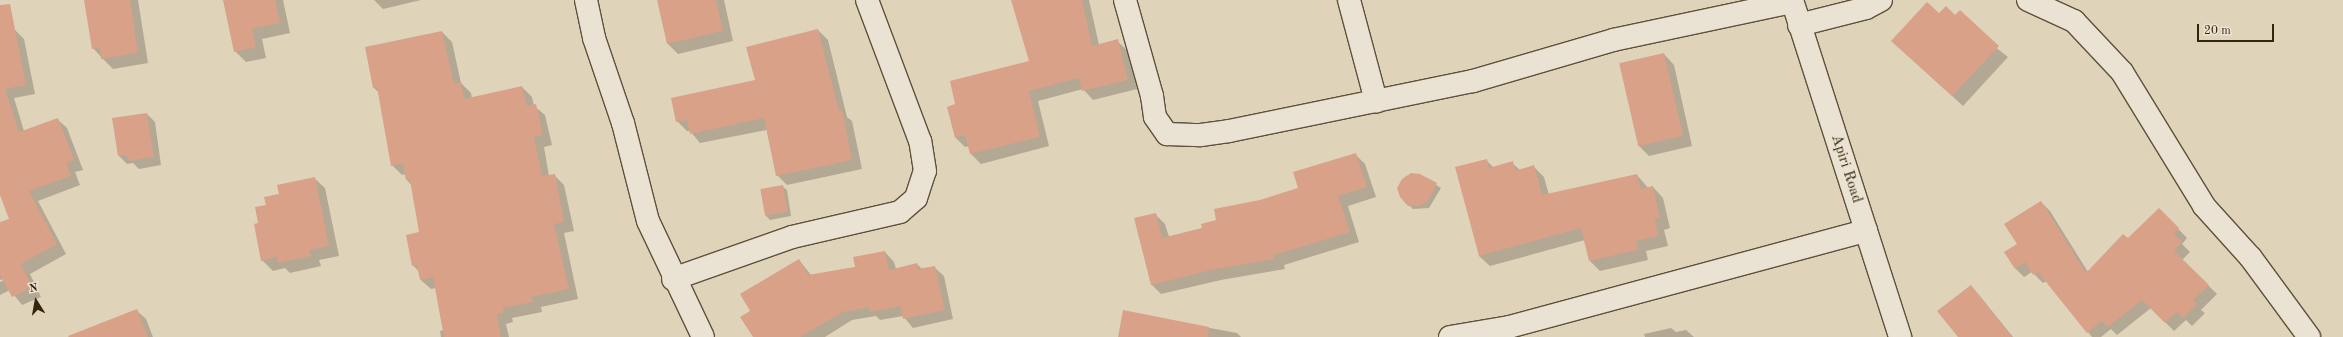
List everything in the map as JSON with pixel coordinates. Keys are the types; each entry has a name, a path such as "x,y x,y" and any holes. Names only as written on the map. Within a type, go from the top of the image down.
{"street":[{"path":"586,0 594,38 623,123 648,220 674,279 703,337"},
{"path":"674,279 786,239 900,212 916,198 925,171 920,141 867,0"},
{"path":"1126,0 1152,96 1155,117 1167,134 1201,135 1229,132 1376,101 1520,68 1613,40 1792,1"},
{"path":"1349,0 1376,101"},
{"path":"1800,25 1866,8 1881,0"},
{"path":"2028,0 2074,21 2122,72 2204,206 2251,258 2309,337"},
{"name":"Apiri Road","path":"1792,1 1900,337"},
{"path":"1450,337 1509,327 1866,231"}],"building":[{"path":"84,0 130,0 138,53 101,59 100,48 92,49"},
{"path":"223,0 275,0 280,23 252,29 256,47 234,52"},
{"path":"657,0 716,0 723,31 667,44"},
{"path":"1011,0 1082,0 1092,46 1118,39 1128,80 1082,91 1079,78 1029,91 1040,137 970,154 965,135 955,138 947,107 955,104 950,81 1029,61"},
{"path":"1927,2 1939,13 1946,6 1955,15 1960,10 1999,46 1952,96 1891,41"},
{"path":"10,4 26,85 5,89 19,132 58,118 74,160 66,163 71,176 29,191 57,244 21,264 32,287 12,297 0,275 0,222 9,219 0,195 0,5"},
{"path":"818,29 839,111 842,110 852,160 776,176 764,118 690,134 687,120 676,122 671,98 755,80 746,47"},
{"path":"442,31 454,84 461,82 464,99 522,86 527,106 536,104 543,135 534,137 542,176 555,174 564,222 554,224 569,289 532,297 533,302 503,308 504,313 497,314 501,337 444,337 433,277 420,280 417,265 412,266 406,235 419,232 410,180 406,180 403,164 391,166 377,87 373,88 365,47"},
{"path":"1664,53 1683,136 1638,146 1619,63"},
{"path":"147,113 154,157 130,161 126,155 118,156 112,118"},
{"path":"1356,153 1367,187 1338,196 1350,232 1274,255 1275,259 1211,270 1151,285 1134,218 1156,213 1162,238 1202,228 1201,224 1216,220 1214,209 1260,200 1298,188 1293,172"},
{"path":"1487,159 1489,168 1513,161 1515,171 1534,165 1542,195 1637,174 1641,189 1653,186 1660,218 1655,219 1658,236 1636,241 1638,250 1589,261 1581,228 1479,256 1455,167"},
{"path":"1411,173 1420,174 1437,183 1429,200 1420,206 1408,206 1400,197 1397,188 1402,179"},
{"path":"315,177 329,246 309,250 311,256 278,263 277,257 261,261 254,224 258,223 255,207 266,205 264,197 279,194 277,185"},
{"path":"783,185 788,212 765,216 760,189"},
{"path":"2041,201 2086,273 2123,234 2128,238 2159,208 2179,228 2174,234 2182,242 2174,251 2209,285 2193,300 2197,304 2183,318 2177,312 2165,323 2142,300 2108,327 2102,321 2087,333 2038,272 2033,275 2025,262 2015,269 2004,252 2017,244 2004,224"},
{"path":"885,251 889,270 917,263 918,269 935,266 945,310 903,319 900,306 870,312 869,307 843,312 800,337 753,337 740,317 750,311 740,294 799,259 808,275 855,267 853,257"},
{"path":"1971,285 2012,337 1958,337 1937,311"},
{"path":"137,309 148,337 68,336"},
{"path":"1123,310 1209,327 1208,337 1118,337"}]}
